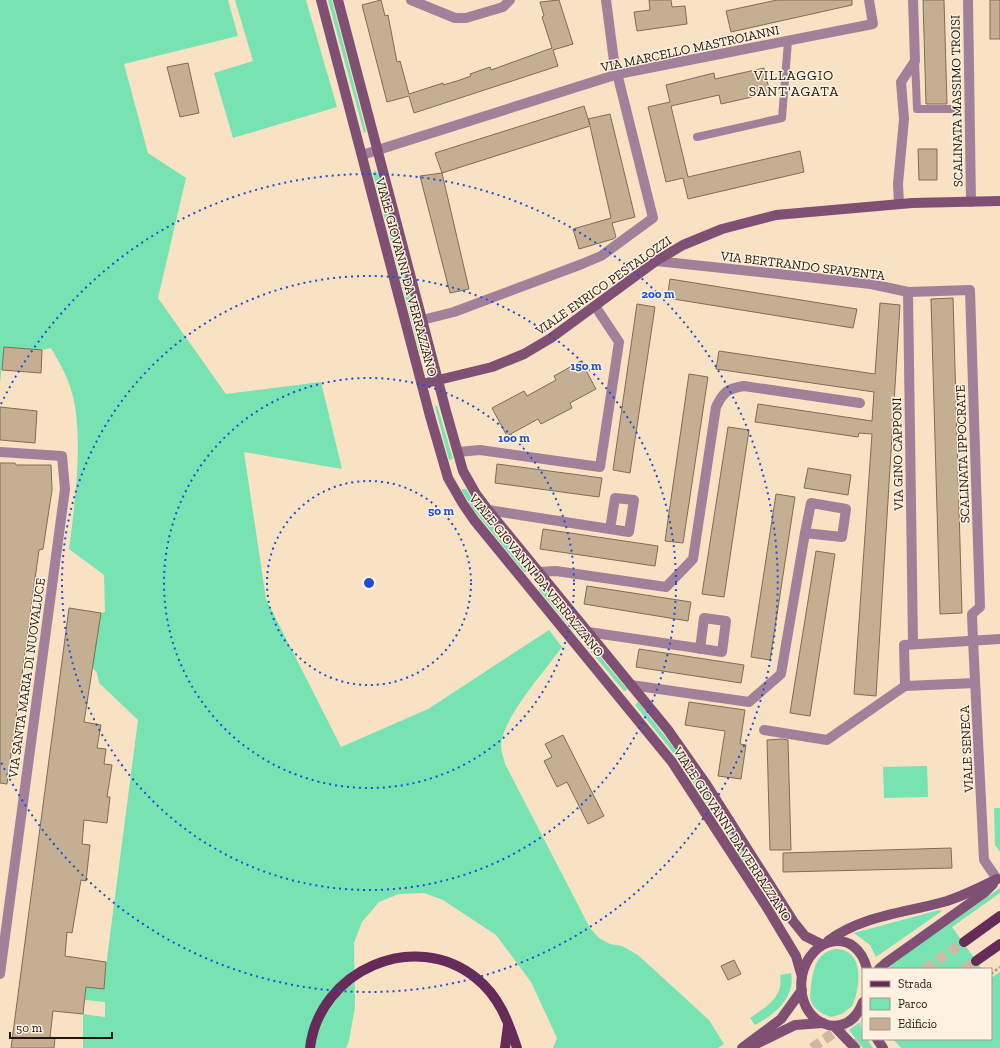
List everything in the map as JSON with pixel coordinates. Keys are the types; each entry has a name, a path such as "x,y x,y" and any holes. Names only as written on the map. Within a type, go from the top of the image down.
{"main road":[{"name":"VIALE GIOVANNI DA VERRAZZANO","path":"321,0 448,478 474,520 672,762 770,913 796,956 802,977"},
{"name":"VIALE GIOVANNI DA VERRAZZANO","path":"338,0 463,471 476,494 488,510 668,730 706,784 793,921 805,936 825,943"},
{"name":"VIALE ENRICO PESTALOZZI","path":"422,384 492,367 519,356 551,338 656,261 683,245 722,229 776,215 899,204 1000,201"},
{"path":"448,478 463,471"},
{"path":"823,1023 808,1012 803,1003 802,977 808,959 825,943 843,930 868,920 946,901 967,894 999,878"},
{"path":"880,968 886,962 984,893 999,878"},
{"path":"964,942 1000,916"},
{"path":"825,943 840,941 851,945 862,956 867,968"},
{"path":"976,961 1000,944"},
{"path":"310,1048 314,1028 327,1001 349,978 371,965 390,959 420,956 446,962 469,972 492,994 508,1022 516,1048"},
{"path":"742,1048 781,1019 802,990"},
{"path":"834,1026 849,1021 856,1015 862,1005"},
{"path":"505,1048 508,1022"},
{"path":"748,1048 795,1025 823,1023 834,1026 855,1048"}],"street":[{"path":"411,0 454,18 466,18 504,7 510,0"},
{"path":"422,320 454,312 582,264 600,256 653,218 618,74 606,0"},
{"name":"VIA MARCELLO MASTROIANNI","path":"362,155 618,74 873,24 869,0"},
{"path":"899,204 898,184 904,119 901,82 915,61 913,0"},
{"name":"SCALINATA MASSIMO TROISI","path":"968,0 971,202"},
{"name":"VIA BERTRANDO SPAVENTA","path":"656,261 871,284 908,292 970,290"},
{"name":"SCALINATA IPPOCRATE","path":"970,290 980,607 972,614"},
{"name":"VIA GINO CAPPONI","path":"908,292 913,644"},
{"path":"458,452 480,450 600,467 619,342 595,306"},
{"path":"538,572 556,572 666,587 693,559 716,407 722,395 729,389 744,386 860,403"},
{"name":"VIA SANTA MARIA DI NUOVALUCE","path":"0,452 62,456 65,488 0,974"},
{"path":"631,685 749,702 780,674 802,548 805,533 811,503 846,509 842,537 805,533"},
{"path":"488,510 606,528"},
{"name":"VIALE SENECA","path":"972,614 984,860 999,878"},
{"path":"588,632 695,648"},
{"path":"905,686 904,645 1000,639"},
{"path":"764,730 827,740 905,686 975,683"}],"lane":[{"path":"697,137 782,118 788,41"},
{"path":"915,61 916,109 952,109"}],"path":[{"path":"992,973 1000,967"}],"green space":[{"path":"0,0 228,0 238,36 124,64 148,153 186,178 158,298 226,394 321,382 342,469 244,452 266,599 341,747 428,709 549,630 562,647 516,709 509,722 503,735 501,746 505,764 590,928 599,938 610,944 622,946 638,955 709,1020 724,1044 718,1048 553,1048 557,1038 531,982 496,935 443,900 424,893 399,894 379,902 362,922 354,943 355,1007 349,1041 346,1048 83,1048 83,1014 105,1017 105,1002 85,1000 86,987 103,989 138,720 99,683 97,673 92,667 101,613 105,612 104,575 69,549 78,464 78,441 77,419 73,398 66,377 51,348 42,350 4,347 0,384"},
{"path":"235,0 306,0 337,107 233,138 214,73 253,61"},
{"path":"328,0 332,0 366,131 364,133"},
{"path":"375,170 378,174 424,351 420,353 373,173"},
{"path":"437,405 453,459 449,460 435,407"},
{"path":"462,489 466,489 477,507 527,568 527,572 524,572 473,509"},
{"path":"542,587 627,689 626,691 624,691 539,590 539,588"},
{"path":"638,702 678,753 713,805 713,808 710,808 675,755 635,705"},
{"path":"927,766 928,797 884,798 883,767"},
{"path":"994,808 1000,808 1000,852 995,845"},
{"path":"726,826 787,920 783,922 723,829"},
{"path":"1000,888 1000,893 952,927 981,968 890,968 892,964"},
{"path":"939,910 942,911 876,957 870,945 854,933"},
{"path":"835,949 845,950 852,955 858,970 858,980 852,1006 842,1014 831,1017 817,1009 811,1001 810,995 813,973 817,962 824,954"},
{"path":"1000,972 1000,1048 901,1048 894,1040 992,1040 992,977"},
{"path":"791,973 792,982 787,997 776,1010 755,1025 750,1018 772,1001 781,983 780,975"},
{"path":"860,1022 862,1040 868,1040 873,1048 863,1048 849,1030"}],"building":[{"path":"381,0 385,16 388,15 397,62 400,61 409,94 443,83 443,85 457,81 471,76 470,74 490,67 491,70 552,48 542,17 544,16 540,2 559,0 573,44 553,50 558,66 414,113 409,96 387,102 362,5"},
{"path":"649,0 671,0 672,7 685,6 687,24 637,31 634,12 650,10"},
{"path":"777,0 852,0 852,5 731,32 726,11"},
{"path":"923,0 944,0 947,104 926,104"},
{"path":"990,0 1000,0 1000,39 990,39"},
{"path":"188,63 199,113 180,117 167,67"},
{"path":"764,68 770,93 721,104 719,95 671,106 688,177 800,151 804,172 688,199 683,178 666,182 648,107 670,102 666,85 714,73 715,79"},
{"path":"584,106 588,119 610,114 635,217 612,223 616,237 613,239 579,249 573,229 611,218 590,126 442,173 435,153"},
{"path":"918,149 937,149 937,180 919,180"},
{"path":"442,173 469,289 450,293 420,176"},
{"path":"670,279 857,309 853,328 667,298"},
{"path":"953,298 962,613 940,614 931,299"},
{"path":"880,303 900,305 876,696 854,694 872,434 859,433 858,437 755,422 758,404 872,421 874,392 716,369 719,351 875,374"},
{"path":"637,304 655,307 630,473 613,470"},
{"path":"4,347 42,350 41,373 2,370"},
{"path":"581,361 596,389 570,403 572,408 541,424 538,419 507,436 492,408 524,391 527,396 556,380 554,376"},
{"path":"689,374 708,377 683,543 665,541"},
{"path":"0,407 37,411 35,443 0,440"},
{"path":"728,427 749,430 724,597 702,594"},
{"path":"0,463 15,463 16,465 51,465 52,490 43,549 39,550 7,784 0,783"},
{"path":"497,464 602,478 599,497 495,483"},
{"path":"808,468 851,475 848,495 804,488"},
{"path":"776,494 795,497 770,660 751,657"},
{"path":"543,529 658,546 655,566 540,549"},
{"path":"816,551 835,554 810,716 790,713"},
{"path":"587,586 691,602 688,621 584,604"},
{"path":"69,608 101,613 84,722 101,725 97,748 106,749 104,764 112,765 107,797 110,797 107,823 84,820 82,844 90,845 86,881 81,880 72,933 67,932 65,956 106,962 104,989 86,987 83,1014 53,1011 50,1037 55,1038 54,1048 11,1048"},
{"path":"639,649 744,665 741,683 636,667"},
{"path":"689,702 745,710 740,744 746,745 741,779 718,776 725,731 685,725"},
{"path":"563,735 604,816 588,824 567,782 557,787 544,761 552,757 545,744"},
{"path":"767,740 788,740 791,850 770,850"},
{"path":"951,848 952,868 783,872 783,853"},
{"path":"734,960 741,974 728,980 721,966"}],"tunnel":[{"path":"926,968 964,942"},
{"path":"966,968 976,961"},
{"path":"812,1048 862,1013"},
{"path":"850,1048 862,1040"}],"district":[{"name":"VILLAGGIO SANT'AGATA","path":"794,84"}]}
